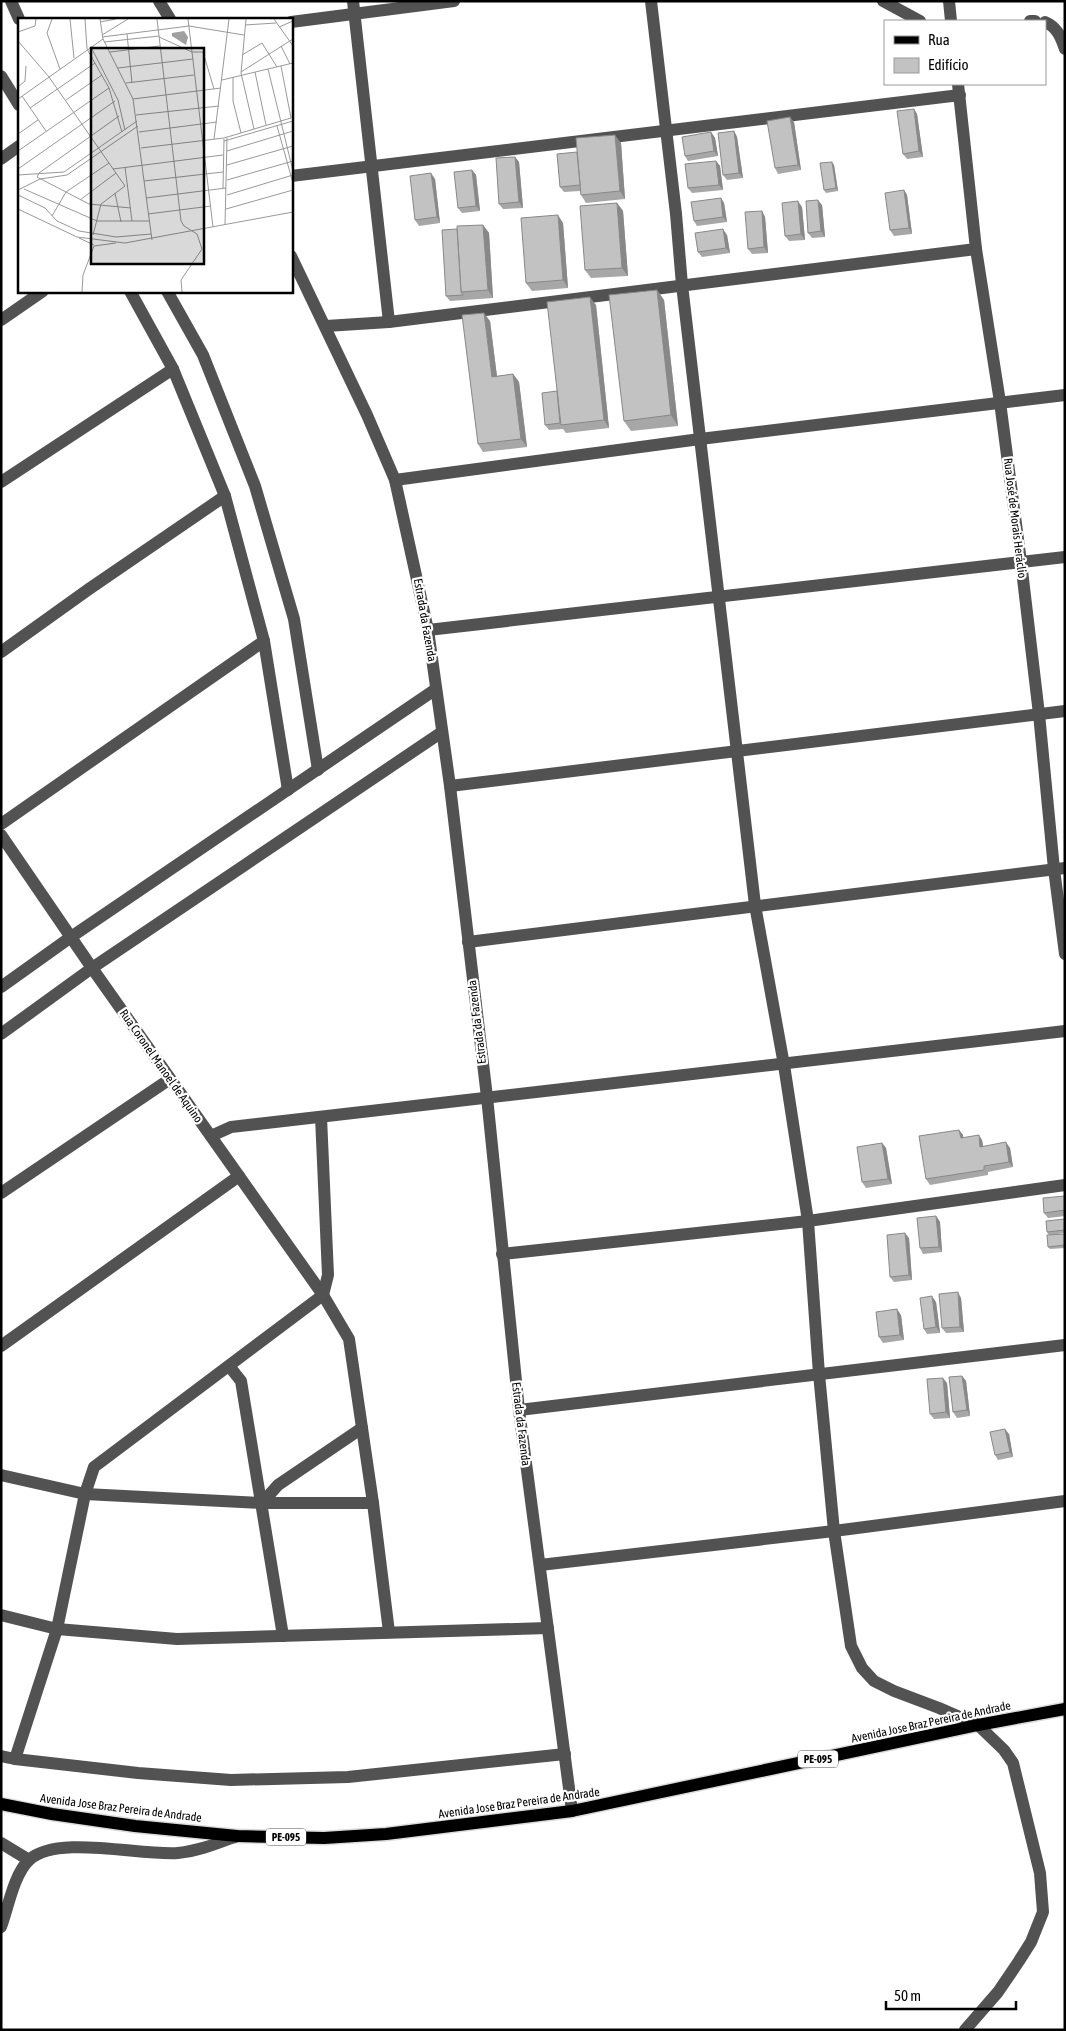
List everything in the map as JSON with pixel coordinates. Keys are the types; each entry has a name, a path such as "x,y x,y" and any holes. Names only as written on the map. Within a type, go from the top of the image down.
{"main road":[{"name":"Avenida Jose Braz Pereira de Andrade","path":"1,1804 52,1814 135,1826 237,1836 324,1838 386,1834 572,1811 978,1725 1065,1709"}],"street":[{"path":"11,1 19,18"},
{"path":"159,1 169,18"},
{"path":"292,22 354,7 454,1"},
{"path":"651,1 682,285 755,905 784,1065 808,1220 819,1374 834,1531 851,1646 862,1668 874,1680 894,1691 978,1725 1004,1750 1013,1763 1040,1873 1043,1912 1030,1942 998,1992 965,2030"},
{"path":"883,1 918,20"},
{"path":"949,1 951,20"},
{"path":"354,7 389,322"},
{"path":"1046,23 1058,31 1065,49"},
{"path":"1,76 18,103"},
{"path":"292,176 666,131 959,89"},
{"name":"Rua José de Morais Heráclio","path":"959,89 976,249 1000,402 1059,869 1065,954"},
{"path":"1,159 18,147"},
{"path":"326,326 389,322 976,249"},
{"name":"Estrada da Fazenda","path":"292,258 368,415 395,480 428,630 450,786 486,1097 519,1410 572,1811"},
{"path":"1,320 41,292"},
{"path":"131,292 173,368 225,496 264,641 288,790"},
{"path":"168,292 202,355 256,486 294,619 318,770"},
{"path":"1,482 173,368"},
{"path":"395,480 700,439 1065,395"},
{"path":"1,652 89,588 225,496"},
{"path":"428,630 720,595 1065,557"},
{"path":"1,824 264,641"},
{"path":"1,987 71,937 436,689"},
{"path":"450,786 1065,710"},
{"path":"1,1034 92,968 442,732"},
{"name":"Rua Coronel Manoel de Aquino","path":"1,835 92,968 323,1296 348,1338 373,1502 389,1632"},
{"path":"468,942 755,905 1059,869"},
{"path":"210,1136 232,1128 321,1117 784,1065 1065,1031"},
{"path":"1,1193 170,1079"},
{"path":"15,1759 57,1630 85,1494 94,1467 323,1296 328,1275 321,1117"},
{"path":"1,1346 239,1176"},
{"path":"502,1254 808,1220 1065,1185"},
{"path":"519,1410 1065,1345"},
{"path":"229,1366 242,1381 283,1636"},
{"path":"262,1503 278,1485 362,1428"},
{"path":"1,1475 85,1494 262,1503 373,1502"},
{"path":"540,1565 834,1531 1065,1501"},
{"path":"1,1615 57,1630 177,1639 548,1628"},
{"path":"1,1756 138,1773 232,1780 348,1777 565,1754"},
{"path":"1,1927 16,1882 29,1860 44,1851 76,1847 144,1853 180,1853 205,1848 237,1836"},
{"path":"1,1844 29,1860"}],"building":[{"path":"914,109 919,151 903,154 897,111"},
{"path":"790,117 798,165 775,168 767,121"},
{"path":"734,131 739,173 723,175 718,133"},
{"path":"711,132 714,151 685,156 682,137"},
{"path":"615,135 620,191 581,195 576,138"},
{"path":"577,152 580,185 560,187 557,154"},
{"path":"515,157 519,202 499,204 496,158"},
{"path":"716,161 719,185 688,188 685,164"},
{"path":"832,162 836,188 824,190 820,163"},
{"path":"472,170 476,206 458,208 454,172"},
{"path":"431,173 437,217 415,220 410,176"},
{"path":"904,190 909,228 890,230 885,193"},
{"path":"721,198 723,217 694,221 691,202"},
{"path":"818,200 821,231 808,233 806,201"},
{"path":"798,201 801,234 785,236 782,203"},
{"path":"617,203 622,268 585,270 580,206"},
{"path":"762,211 764,247 748,249 745,212"},
{"path":"558,215 563,280 526,283 521,218"},
{"path":"483,225 488,290 461,292 457,226"},
{"path":"457,229 461,292 463,295 446,296 442,230"},
{"path":"723,229 726,248 698,252 695,233"},
{"path":"657,290 671,415 624,421 609,295"},
{"path":"590,297 604,420 561,425 547,302"},
{"path":"484,313 492,377 513,374 521,439 478,444 462,315"},
{"path":"557,391 560,423 545,425 542,393"},
{"path":"959,1130 961,1138 979,1135 980,1147 1006,1142 1009,1162 984,1166 984,1170 926,1179 919,1136"},
{"path":"882,1143 888,1179 862,1182 857,1147"},
{"path":"1065,1196 1065,1210 1044,1213 1043,1198"},
{"path":"936,1216 939,1247 920,1248 917,1218"},
{"path":"1065,1219 1065,1230 1047,1232 1046,1221"},
{"path":"905,1233 909,1275 890,1277 887,1235"},
{"path":"1065,1234 1065,1245 1048,1247 1047,1235"},
{"path":"958,1292 960,1327 942,1328 939,1294"},
{"path":"932,1296 936,1327 924,1329 920,1298"},
{"path":"897,1309 900,1335 879,1337 876,1312"},
{"path":"962,1376 967,1410 953,1412 949,1377"},
{"path":"943,1378 946,1412 930,1414 927,1379"},
{"path":"1005,1429 1010,1452 995,1455 990,1432"}]}
